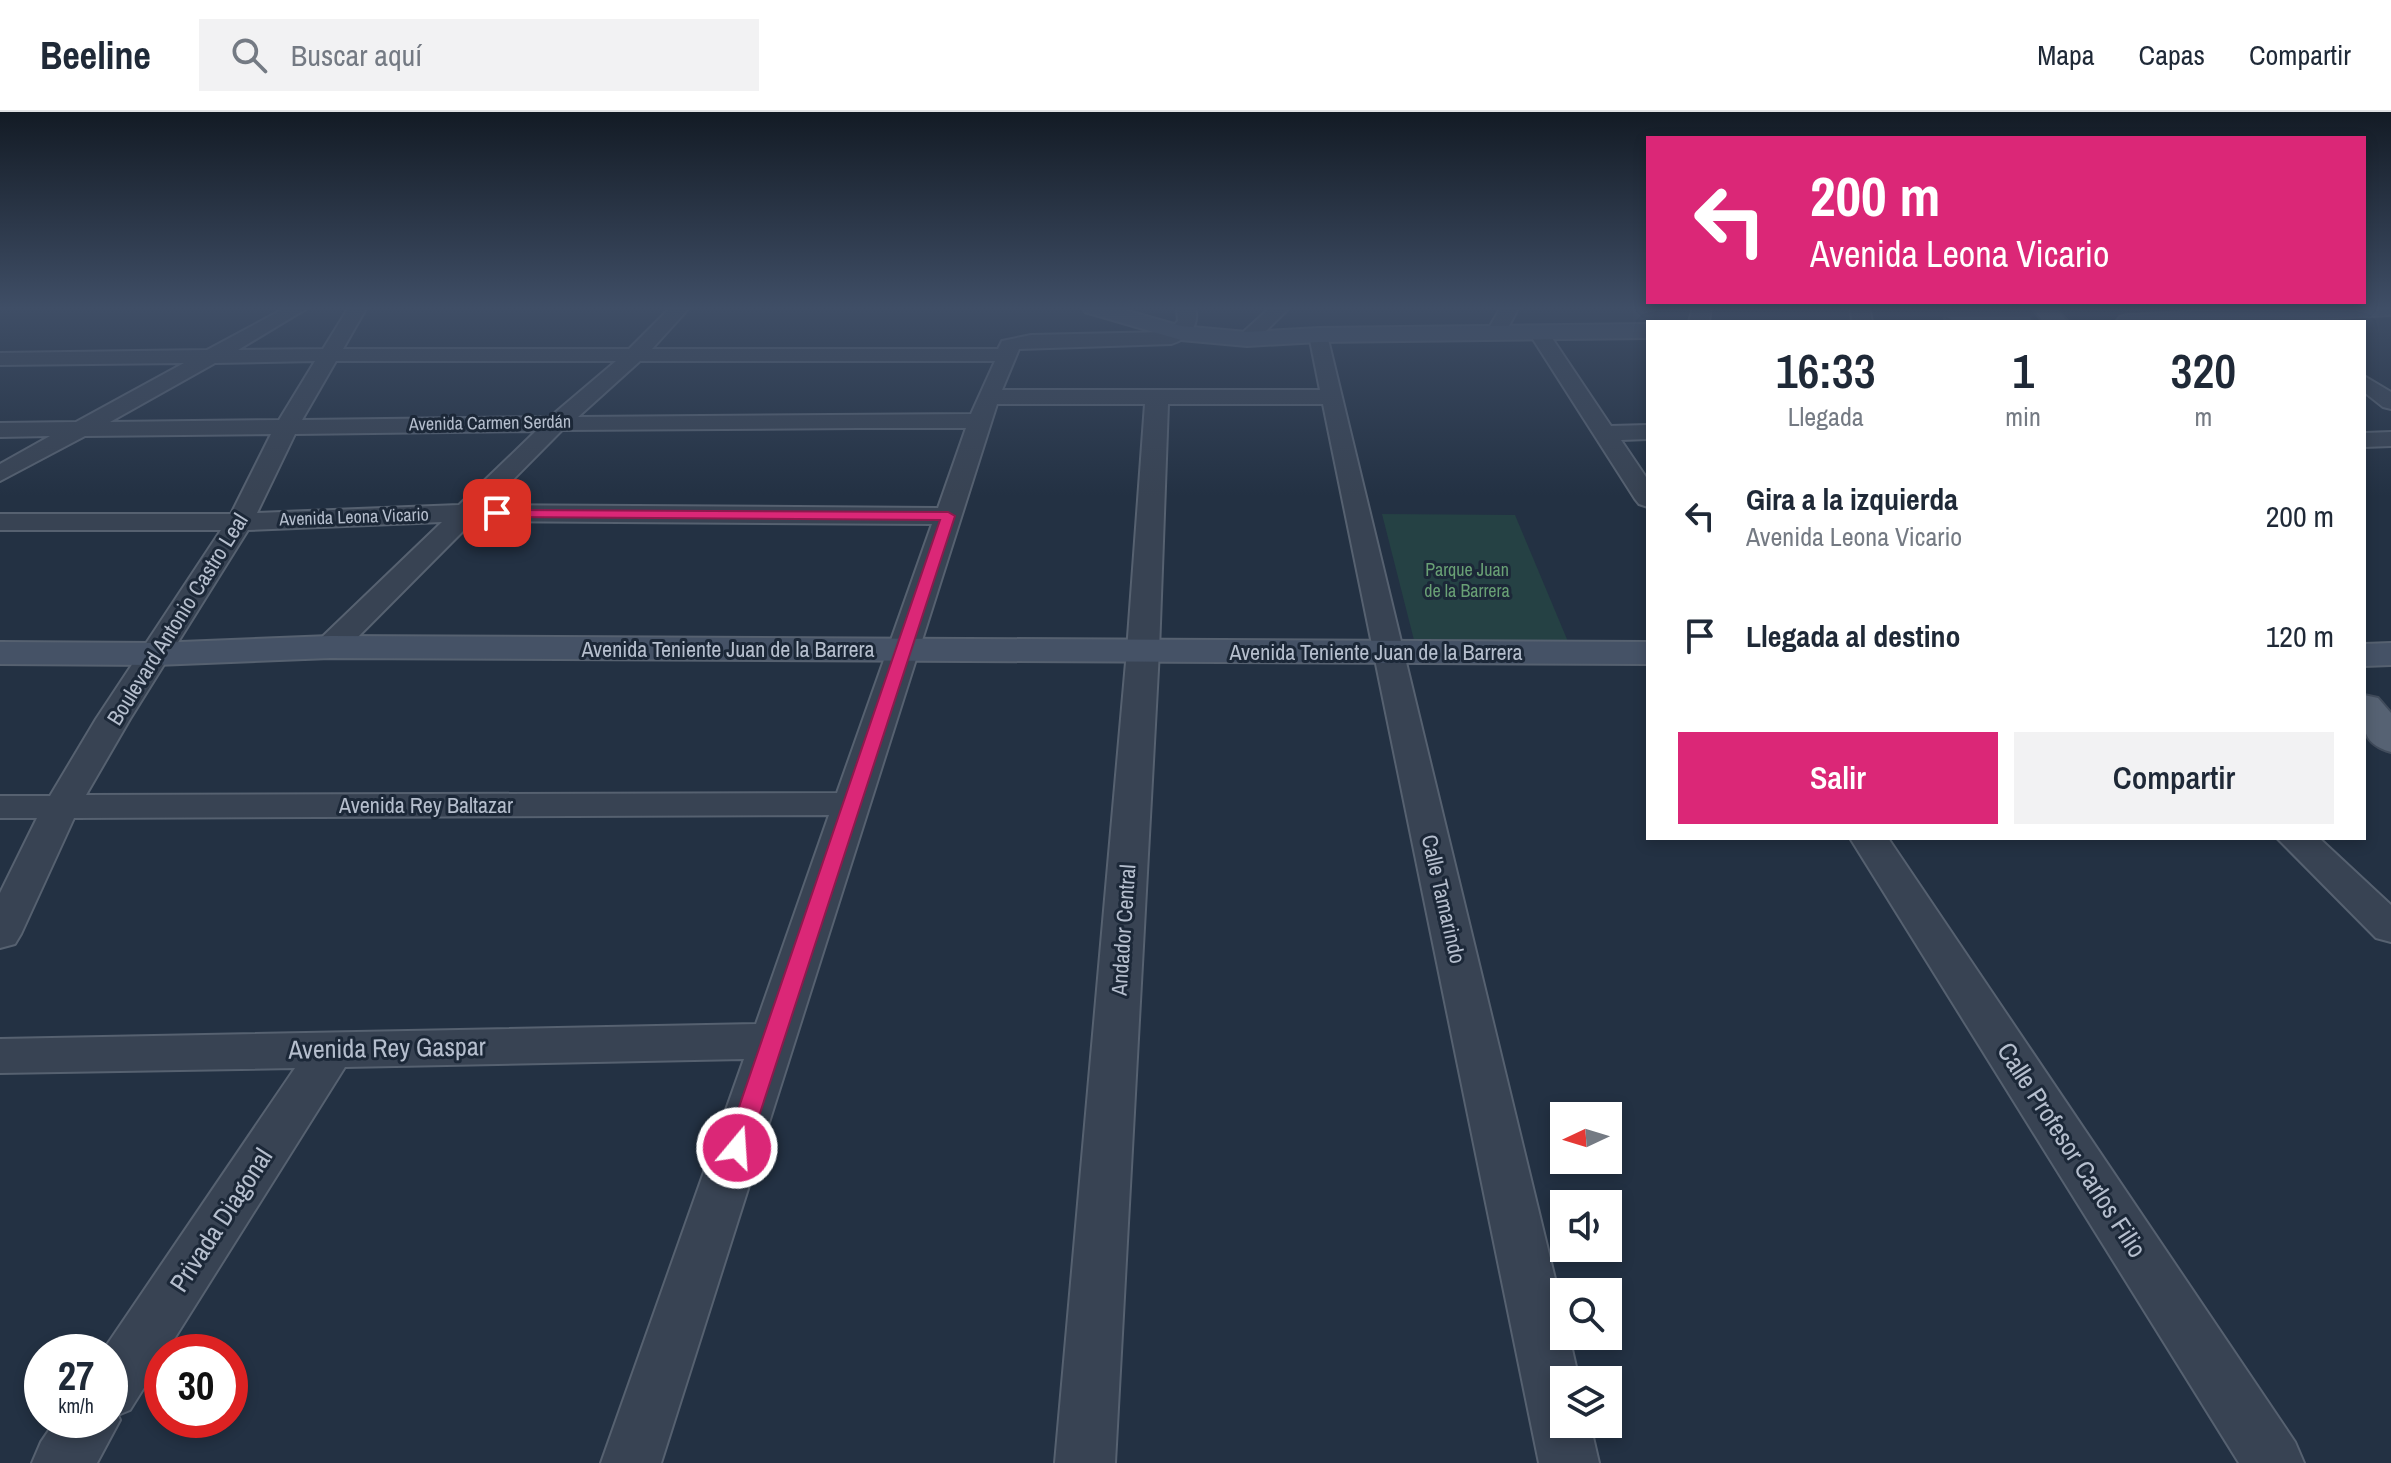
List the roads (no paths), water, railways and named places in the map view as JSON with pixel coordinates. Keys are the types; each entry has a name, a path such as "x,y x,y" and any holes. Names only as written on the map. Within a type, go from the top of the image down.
{"main road":[{"path":"2366,682 2391,712"},
{"path":"2366,709 2391,739"}],"street":[{"path":"0,474 186,370"},
{"name":"Boulevard Antonio Castro Leal","path":"0,934 61,807 240,522 286,428 321,370"},
{"path":"330,647 559,421 618,370"},
{"path":"631,1463 984,409 1001,370"},
{"name":"Calle Tamarindo","path":"1322,370 1333,397 1569,1463"},
{"path":"1563,370 1646,496"},
{"path":"2366,383 2391,402"},
{"name":"Avenida Carmen Serdán","path":"0,430 286,428 984,409 1157,396 1333,397"},
{"name":"Andador Central","path":"1085,1463 1143,651 1157,396"},
{"path":"1605,433 1646,432"},
{"path":"2366,440 2391,439"},
{"name":"Avenida Leona Vicario","path":"0,522 240,522 467,513 948,516"},
{"name":"Avenida Teniente Juan de la Barrera","path":"0,653 156,654 330,647 1646,653"},
{"path":"2366,655 2391,654"},
{"name":"Avenida Rey Baltazar","path":"0,807 851,804"},
{"name":"Calle Profesor Carlos Filio","path":"1870,840 2274,1463"},
{"path":"2298,840 2391,928"},
{"name":"Avenida Rey Gaspar","path":"0,1056 773,1041"},
{"name":"Privada Diagonal","path":"128,1362 332,1049"},
{"path":"62,1463 79,1438"}],"park label":[{"name":"Parque Juan de la Barrera","path":"1467,580"}]}
